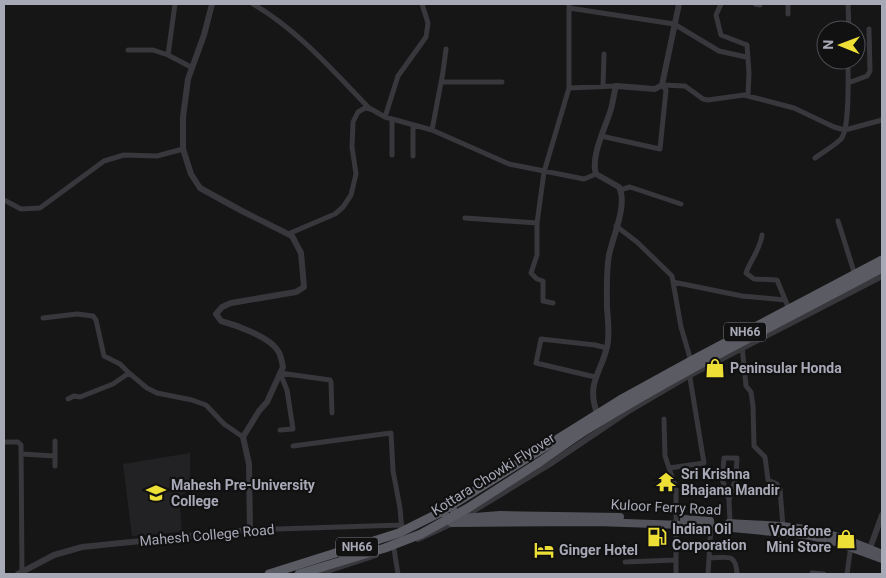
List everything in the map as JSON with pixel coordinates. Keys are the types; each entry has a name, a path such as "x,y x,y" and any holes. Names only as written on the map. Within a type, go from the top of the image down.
{"highway":[{"name":"NH66","path":"269,574 402,528 445,509 597,413 691,360 882,260"},
{"name":"NH66","path":"689,373 882,268"},
{"name":"Kottara Chowki Flyover","path":"299,574 384,548 421,534 468,508 589,428 689,373"}],"main road":[{"path":"445,509 462,518"},
{"path":"445,509 452,524"},
{"name":"Kuloor Ferry Road","path":"462,518 500,516 730,523 783,527 832,535 882,559"},
{"name":"Kuloor Ferry Road","path":"452,524 675,522 806,535 851,545"},
{"name":"Kuloor Ferry Road","path":"869,552 882,554"}],"street":[{"path":"168,55 175,4"},
{"path":"212,4 204,35 188,78 183,149 191,174 200,188 292,236 301,254 304,287 296,292 231,303 216,314 221,321 240,326 268,342 278,350 283,366 267,402 259,411 243,437"},
{"path":"253,4 268,13 318,55 370,109 385,117 432,130 508,164 584,180 596,174"},
{"path":"385,117 398,76 426,36 428,22 422,4"},
{"path":"569,88 616,86 656,89 662,84 678,4"},
{"path":"721,4 716,15 721,35 747,44 748,96"},
{"path":"755,4 760,4"},
{"path":"788,4 788,14"},
{"path":"848,4 848,20"},
{"path":"553,303 543,301 544,281 537,279 531,273 537,255 536,223 544,172 569,88 569,6 674,24 719,50 746,57"},
{"path":"848,83 866,76 870,71 869,29"},
{"path":"432,130 446,49"},
{"path":"128,50 153,50 168,55 191,67"},
{"path":"603,86 604,54"},
{"path":"815,158 842,138 845,130 848,70"},
{"path":"441,82 502,82"},
{"path":"662,84 685,86 703,99 708,100 748,96 794,108 834,127 845,130 882,120"},
{"path":"602,136 660,149 666,90 662,84"},
{"path":"597,413 593,403 595,377 607,348 606,284 609,255 621,208 619,187 596,174 594,168 616,86"},
{"path":"288,234 334,214 343,207 351,196 356,174 352,147 353,122 358,112 362,109 370,109"},
{"path":"392,119 392,155"},
{"path":"413,126 413,156"},
{"path":"4,200 21,209 40,208 104,161 124,156 157,156 183,149"},
{"path":"620,190 630,187 681,204"},
{"path":"465,218 536,223"},
{"path":"838,221 855,274"},
{"path":"616,226 637,242 672,276 681,327 691,360"},
{"path":"762,234 761,246 746,274 754,279 776,280 789,309"},
{"path":"783,527 780,489 777,484 768,480 765,457 754,446 753,406 751,392 746,386 742,345 882,276"},
{"path":"673,282 742,296 785,300"},
{"path":"43,318 77,314 93,316 96,320 104,356 120,364 147,388 157,393 192,400 206,405 224,424 243,437 249,464 250,530"},
{"path":"595,377 536,363 541,339 607,348"},
{"path":"68,399 74,396 80,397 112,384 128,373"},
{"path":"280,373 330,380 332,413"},
{"path":"280,373 287,390 293,429 280,430"},
{"path":"318,574 394,549 452,524 550,464 689,373 704,464 670,468"},
{"path":"664,419 665,456 676,488 676,574"},
{"path":"293,446 391,433 393,471 402,528"},
{"path":"55,441 55,466"},
{"path":"6,442 20,443 22,454 20,573"},
{"path":"22,454 54,456"},
{"path":"729,500 736,477 737,458 724,458 722,479 729,500 730,523"},
{"path":"869,552 882,515"},
{"path":"708,574 710,526"},
{"name":"Mahesh College Road","path":"20,573 54,555 82,547 250,530 402,528"},
{"path":"847,574 851,545"},
{"path":"394,549 398,574"},
{"path":"709,558 734,559 737,574"},
{"path":"625,562 676,560"},
{"path":"812,573 824,574"}],"shaded area":[{"name":"Mahesh Pre-University College","path":"190,453 190,491 179,496 182,532 132,536 123,464"}],"place":[{"name":"Peninsular Honda","path":"715,368"},
{"name":"Sri Krishna Bhajana Mandir","path":"666,482"},
{"name":"Mahesh Pre-University College","path":"156,493"},
{"name":"Indian Oil Corporation","path":"657,537"},
{"name":"Vodafone Mini Store","path":"846,539"},
{"name":"Ginger Hotel","path":"544,550"}]}
